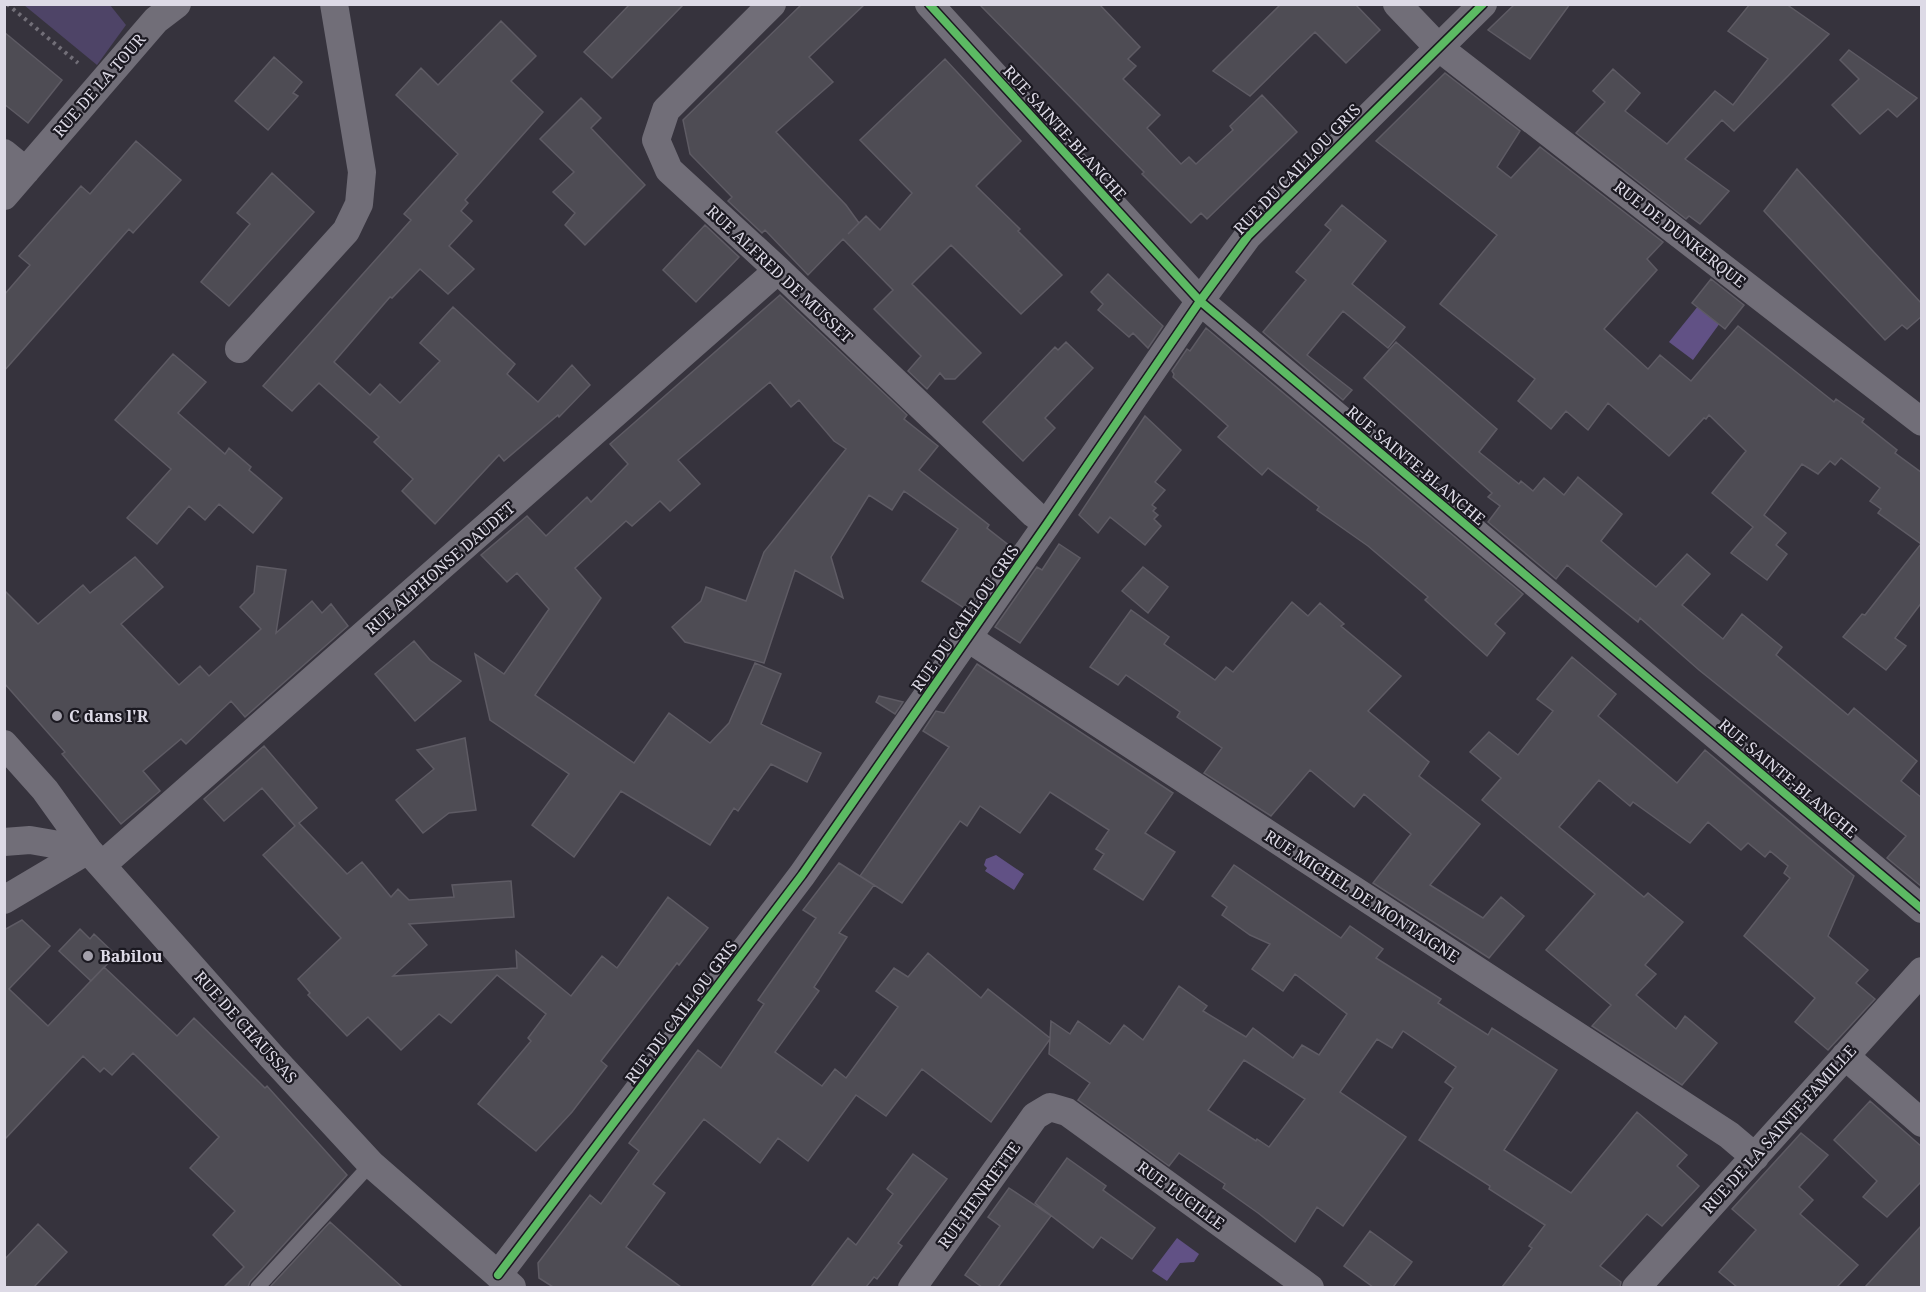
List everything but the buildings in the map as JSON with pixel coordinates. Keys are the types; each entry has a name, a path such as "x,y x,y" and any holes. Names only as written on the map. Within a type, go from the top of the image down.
{"street":[{"name":"RUE DE LA TOUR","path":"4,196 156,20 177,4"},
{"path":"239,349 346,231 359,204 362,172 334,4"},
{"name":"RUE ALFRED DE MUSSET","path":"772,4 666,110 656,140 669,170 1047,524"},
{"name":"RUE SAINTE-BLANCHE","path":"929,4 1200,301 1922,909"},
{"name":"RUE DE DUNKERQUE","path":"1397,4 1438,47 1922,422"},
{"name":"RUE DU CAILLOU GRIS","path":"505,1281 802,875 1200,301 1248,236 1482,4"},
{"path":"4,153 26,171"},
{"name":"RUE ALPHONSE DAUDET","path":"8,892 95,858 778,270"},
{"name":"RUE MICHEL DE MONTAIGNE","path":"968,638 1719,1128 1755,1156"},
{"name":"RUE DE CHAUSSAS","path":"4,744 45,790 95,858 272,1057 371,1164 505,1281"},
{"path":"4,842 30,840 95,858"},
{"name":"RUE DE LA SAINTE-FAMILLE","path":"1636,1287 1922,971"},
{"path":"1845,1056 1922,1123"},
{"name":"RUE HENRIETTE","path":"912,1287 1035,1116 1050,1107"},
{"name":"RUE LUCILLE","path":"1050,1107 1067,1112 1310,1287"}],"lane":[{"path":"256,1287 371,1164"}],"path":[{"path":"6,4 102,82"}],"shaded area":[{"path":"24,5 110,5 126,25 97,65"},
{"path":"1707,295 1720,323 1693,360 1669,342"},
{"path":"996,855 1024,874 1014,890 985,871 986,859"},
{"path":"1177,1238 1199,1254 1194,1262 1180,1263 1167,1281 1152,1271"}],"cycle path":[{"path":"929,4 1200,301 1922,909"},
{"path":"498,1275 802,875 1200,301 1248,236 1483,4"}],"place":[{"name":"C dans l'R","path":"57,716"},
{"name":"Babilou","path":"88,956"}]}
